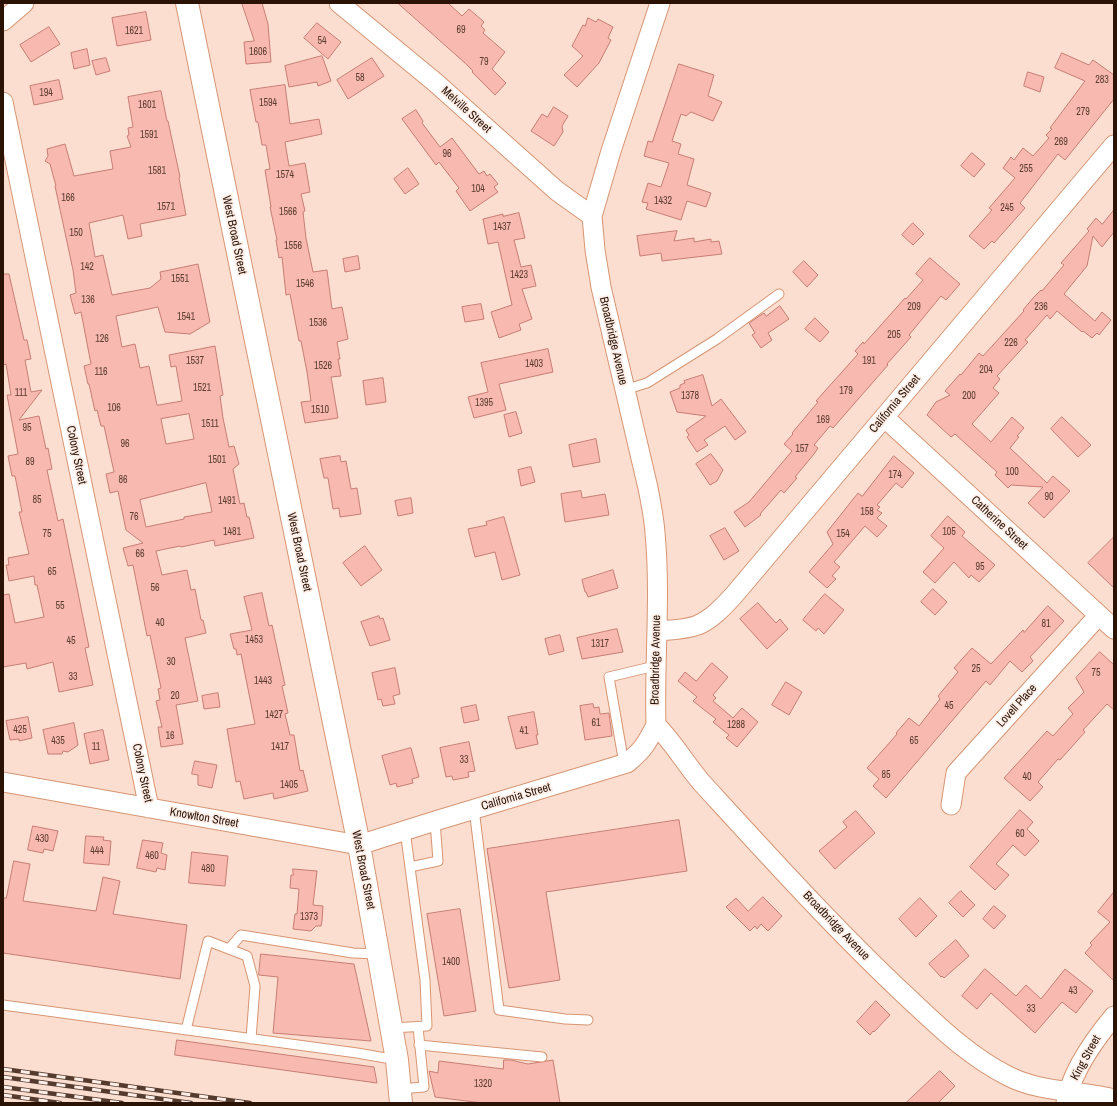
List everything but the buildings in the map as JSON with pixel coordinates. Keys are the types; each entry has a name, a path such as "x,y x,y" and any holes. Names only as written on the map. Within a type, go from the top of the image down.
{"main road":[{"name":"West Broad Street","path":"187,3 358,845 397,1060 400,1096"}],"street":[{"path":"3,21 24,3"},
{"name":"Melville Street","path":"339,3 436,83 557,191 592,216"},
{"name":"Broadbridge Avenue","path":"660,3 611,151 592,216 598,272 624,390 648,488 656,533 656,725 701,782 858,950 952,1038 979,1059 1008,1076 1067,1097 1114,1099"},
{"name":"Colony Street","path":"3,102 149,808"},
{"name":"California Street","path":"657,631 684,629 697,625 708,619 734,595 1114,145"},
{"name":"Catherine Street","path":"884,417 1114,629"},
{"name":"Lovell Place","path":"951,805 956,773 1099,615"},
{"name":"California Street","path":"358,845 624,764 635,756 648,743 656,725"},
{"name":"Knowlton Street","path":"3,782 358,845"},
{"name":"King Street","path":"1067,1097 1084,1057 1102,1030 1114,1016"}],"lane":[{"path":"624,390 647,383 717,339 779,294"},
{"path":"624,764 609,677 656,666"},
{"path":"474,809 499,1010 565,1019 588,1020"},
{"path":"410,867 438,861 434,821"},
{"path":"391,1028 427,1026 425,980 405,830"},
{"path":"229,949 241,935 353,952 378,954"},
{"path":"186,1030 208,941 247,956 255,986 251,1039"},
{"path":"3,1005 397,1060"},
{"path":"400,1096 424,1087 418,1026"},
{"path":"419,1045 542,1057"}],"railway":[{"path":"3,1069 250,1103"},
{"path":"3,1077 191,1103"},
{"path":"3,1087 122,1103"},
{"path":"3,1095 60,1103"}]}
